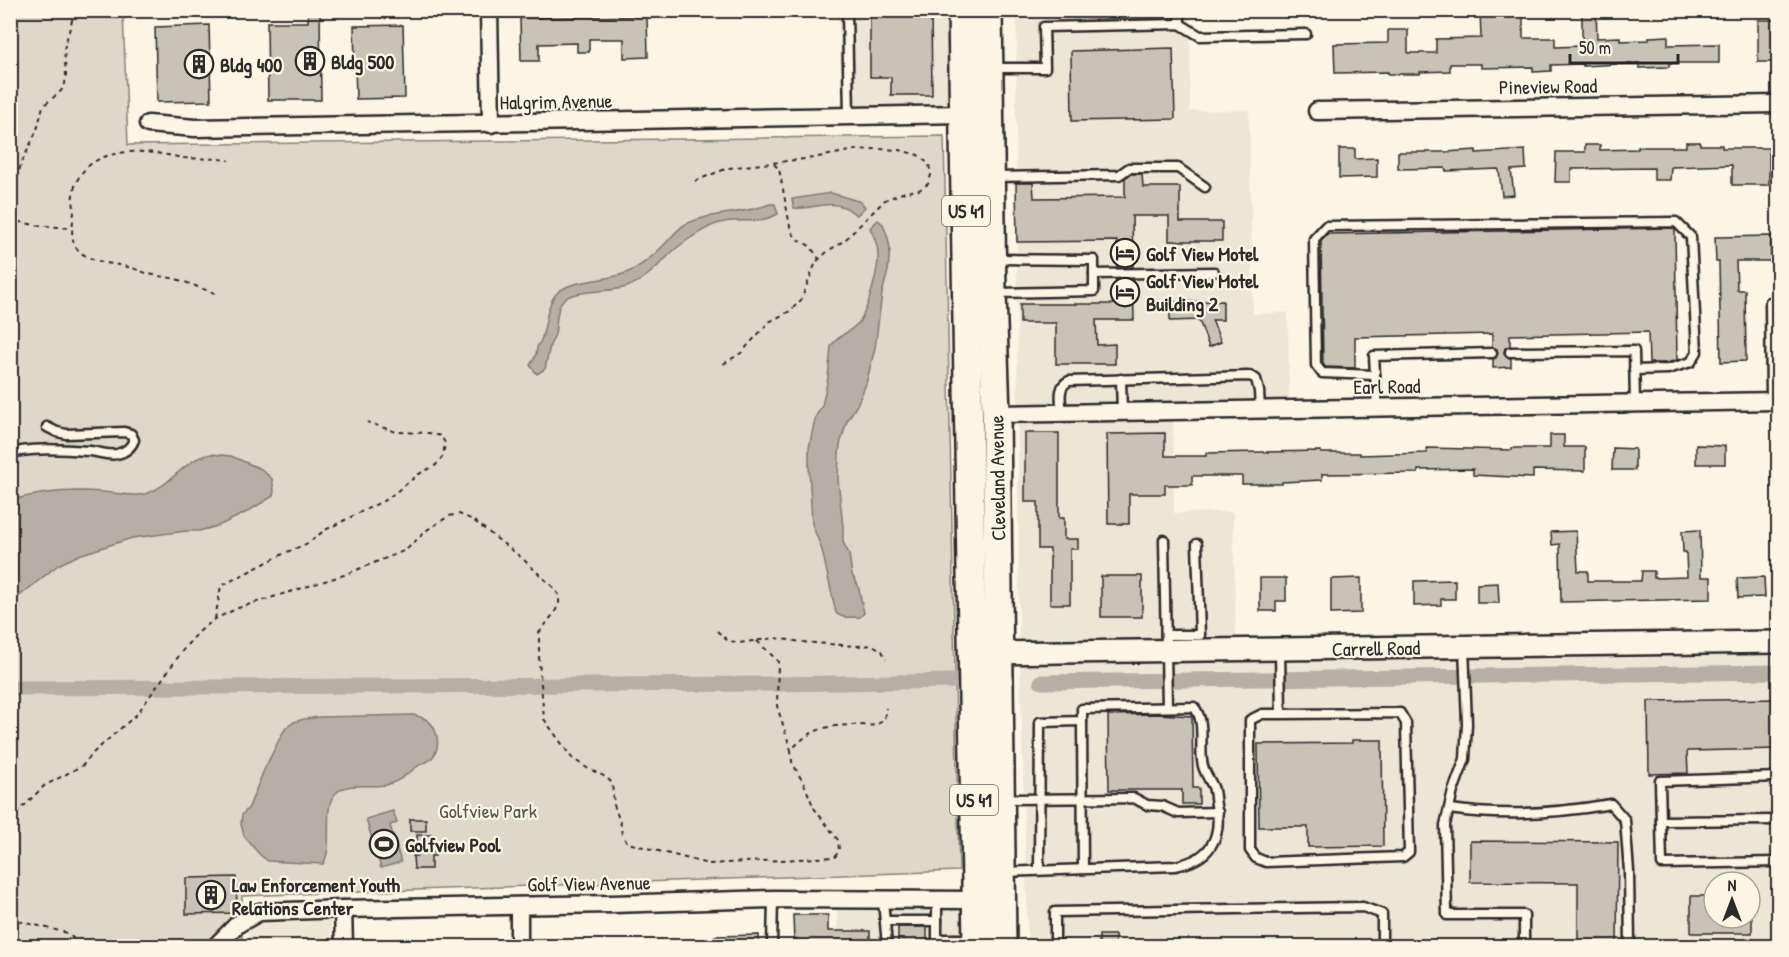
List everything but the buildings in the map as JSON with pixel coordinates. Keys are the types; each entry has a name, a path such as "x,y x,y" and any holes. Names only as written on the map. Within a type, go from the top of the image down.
{"main road":[{"name":"Cleveland Avenue","path":"962,10 964,114 986,653 1000,799 1002,946"},
{"name":"Cleveland Avenue","path":"977,943 976,900 996,414 988,10"},
{"path":"964,114 983,146 991,177"}],"street":[{"path":"489,10 491,124"},
{"name":"Pineview Road","path":"1317,111 1779,104"},
{"name":"Halgrim Avenue","path":"148,124 195,128 964,114"},
{"name":"Earl Road","path":"996,414 1775,401"},
{"name":"Carrell Road","path":"986,653 1166,643 1280,655 1464,647 1779,642"},
{"name":"Golf View Avenue","path":"216,946 238,924 259,912 772,899 976,900"},
{"path":"519,906 519,946"},
{"path":"343,909 344,946"}],"lane":[{"path":"847,10 849,117"},
{"path":"1180,10 1180,24"},
{"path":"989,68 1045,68 1044,27 1180,24 1200,36 1306,34"},
{"path":"991,177 1119,175 1129,168 1178,168 1205,187"},
{"path":"1375,375 1322,373 1316,365 1314,239 1326,226 1676,222 1691,237 1697,352 1691,362 1668,369 1634,370"},
{"path":"992,259 1094,260 1094,291 992,293"},
{"path":"1094,274 1215,272"},
{"path":"1770,302 1775,401"},
{"path":"1510,352 1634,351 1635,404"},
{"path":"1377,408 1374,356 1492,353"},
{"path":"1062,412 1061,387 1069,381 1250,376 1256,379 1260,409"},
{"path":"1121,379 1122,412"},
{"path":"10,453 22,450 72,450 116,455 131,447 134,440 130,434 124,432 66,434 47,427"},
{"path":"1164,540 1167,707"},
{"path":"1166,643 1200,635 1197,544"},
{"path":"1464,647 1467,724 1465,759 1453,791 1445,825 1447,915 1524,915 1524,946"},
{"path":"1280,655 1281,714"},
{"path":"1001,872 1175,866 1190,863 1203,855 1213,845 1218,828 1218,812 1213,787 1202,765 1200,714 1194,707 1082,709 1083,869"},
{"path":"1400,713 1406,723 1408,852 1402,857 1266,862 1256,858 1250,850 1250,720 1262,714 1281,714 1400,713"},
{"path":"1039,870 1040,722 1082,721"},
{"path":"1779,777 1660,781 1662,864 1779,862"},
{"path":"1000,799 1134,798 1147,805 1162,806 1178,813 1218,812"},
{"path":"1450,809 1520,813 1580,809 1611,804 1624,820 1629,871 1630,946"},
{"path":"1661,821 1779,820"},
{"path":"772,899 772,946"},
{"path":"883,900 887,946"},
{"path":"937,900 937,943 977,943"},
{"path":"1054,946 1054,912 1363,907 1382,914 1383,946"},
{"path":"885,921 937,921"}],"path":[{"path":"10,206 21,164 37,130 42,106 65,84 63,50 75,10"},
{"path":"694,181 728,168 813,158 837,152 878,149 900,150 918,155 929,164 931,175 928,184 919,190 905,192 885,200 845,240 819,259 801,300 790,310 769,322 741,353 720,366"},
{"path":"215,293 176,279 151,275 132,267 109,264 79,251 72,239 73,196 86,168 100,158 116,153 137,151 181,158 229,160"},
{"path":"772,163 779,169 791,231 797,239 810,246 819,259"},
{"path":"10,220 71,228"},
{"path":"215,619 221,586 309,543 325,530 387,499 419,474 436,465 443,456 445,444 441,436 396,432 367,422"},
{"path":"10,820 44,786 83,765 94,752 137,714 174,661 200,631 215,619 238,608 344,575 406,550 427,530 448,516 459,514 472,520 523,559 553,587 559,596 560,603 539,633 544,719 572,758 606,777 612,783 622,836 628,843 708,864 835,857 839,850 838,840 814,808 806,786 792,762 791,750 777,706 778,661 757,641"},
{"path":"717,631 727,640 739,643 775,638 802,642 873,645 882,651 886,659"},
{"path":"791,750 803,737 820,728 837,725 876,725 884,720 886,708"},
{"path":"10,919 68,933 81,946"}],"shaded area":[{"path":"838,11 956,11 955,113 843,116"},
{"path":"1017,11 1190,11 1190,111 1249,110 1253,314 1288,312 1289,400 1173,401 1174,513 1233,512 1236,642 1019,645"},
{"path":"831,193 861,202 865,207 857,215 846,208 832,204 794,208 792,199"},
{"path":"775,204 778,214 761,220 728,221 711,226 682,244 648,274 627,287 576,294 564,299 558,311 555,334 545,369 537,374 530,365 543,334 550,304 563,288 631,271 650,258 686,224 707,217"},
{"path":"878,220 883,224 890,248 888,271 882,293 875,348 866,384 847,421 839,455 838,479 843,542 849,554 852,575 858,585 864,613 860,617 847,617 836,613 822,550 812,524 809,448 816,416 822,406 831,346 859,322 869,299 877,269 878,254 876,241 870,228"},
{"path":"211,454 231,456 261,469 272,479 273,496 218,526 199,531 132,538 79,555 58,565 11,603 11,500 68,491 145,494 163,485 192,461"},
{"path":"1778,651 1778,946 1028,946 1020,661"},
{"path":"413,715 426,720 433,727 438,741 435,753 430,760 391,784 353,786 336,793 329,807 328,847 323,864 268,861 244,836 241,824 242,815 249,807 282,734 294,722 320,717"},
{"name":"Golfview Pool","path":"393,811 397,823 390,825 401,862 381,868 366,819"},
{"path":"966,889 966,946 838,946 837,900"},
{"path":"331,900 331,946 248,946 248,903"}],"green space":[{"name":"Golfview Park","path":"11,11 123,11 128,145 944,136 959,871 242,896 242,946 11,946"}],"waterway":[{"path":"1041,682 1778,672"},
{"path":"10,688 957,681"}],"place":[{"name":"Bldg 500","path":"310,61"},
{"name":"Bldg 400","path":"199,64"},
{"name":"Golf View Motel","path":"1125,253"},
{"name":"Golf View Motel Building 2","path":"1125,292"},
{"name":"Golfview Pool","path":"384,844"},
{"name":"Law Enforcement Youth Relations Center","path":"211,895"}]}
